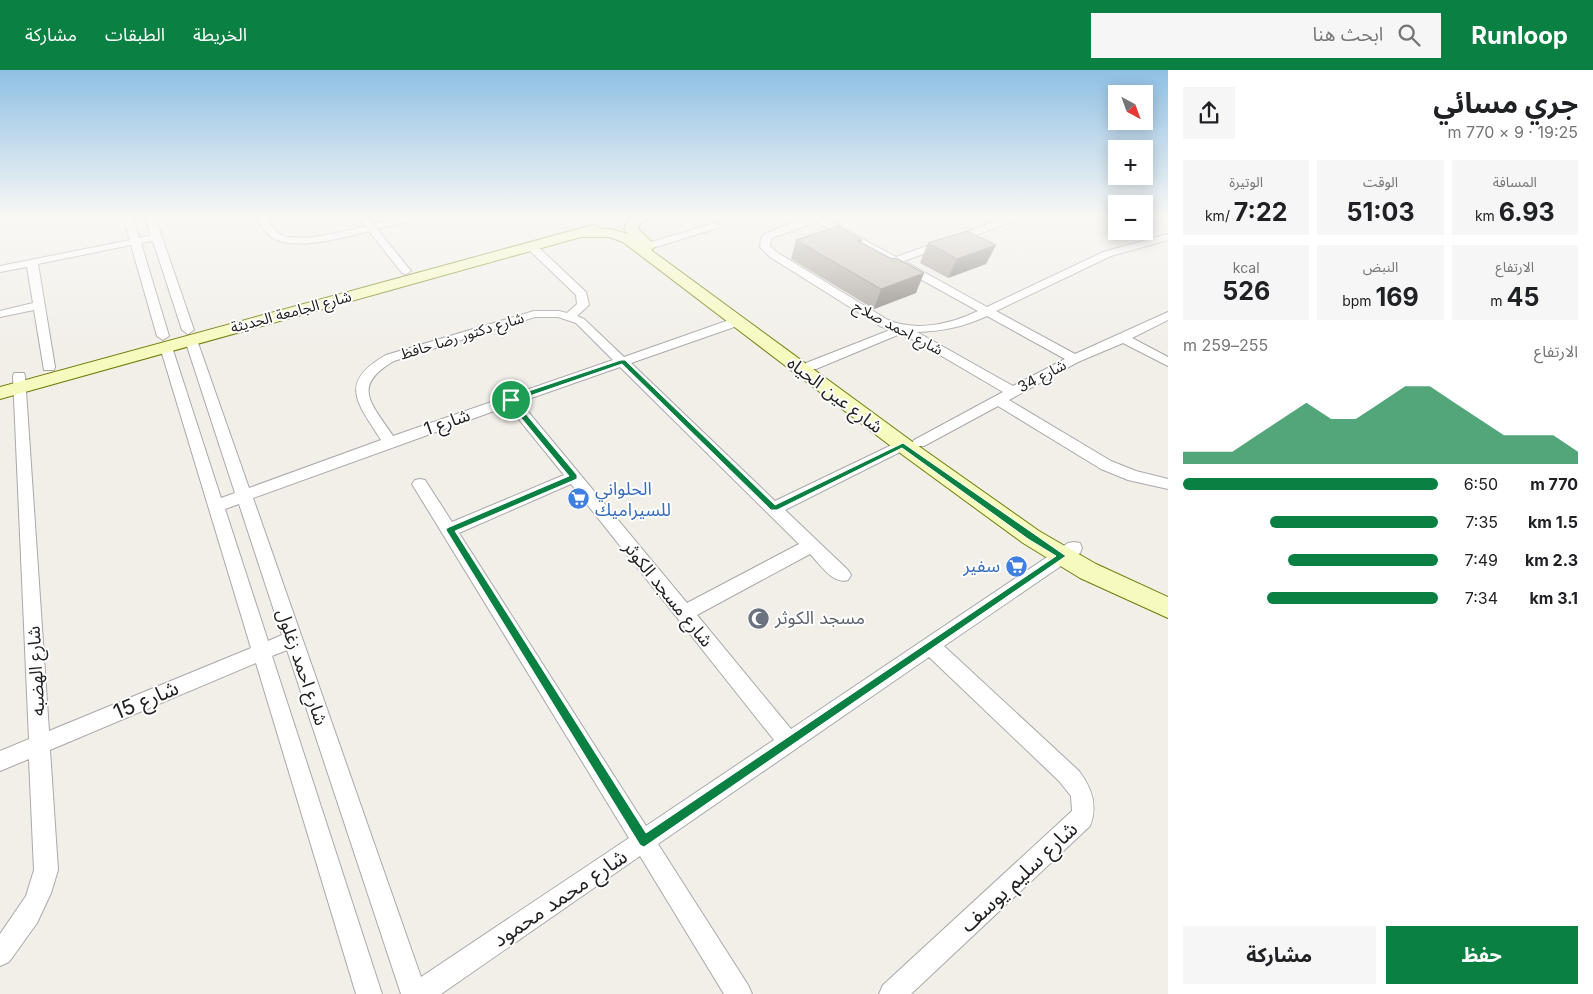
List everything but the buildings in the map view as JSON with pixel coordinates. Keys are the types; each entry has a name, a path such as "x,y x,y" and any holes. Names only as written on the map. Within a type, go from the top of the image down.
{"street":[{"path":"0,269 42,260"},
{"path":"140,260 165,341"},
{"path":"165,260 189,335"},
{"path":"397,260 406,271"},
{"name":"شارع الجامعة الحديثة","path":"189,335 406,271 461,260"},
{"name":"شارع الجامعة الحديثة","path":"0,392 49,367 189,335 462,260"},
{"path":"546,260 582,294 583,305 570,316"},
{"name":"شارع عين الحياه","path":"654,260 736,322 911,444"},
{"name":"شارع عين الحياه","path":"668,260 811,366 1031,537 1106,566 1168,593"},
{"name":"شارع احمد صلاح","path":"781,260 877,319 920,338 1013,392"},
{"path":"811,366 899,330 955,325 1094,260"},
{"path":"895,261 1074,359"},
{"path":"32,262 49,367"},
{"path":"0,314 39,305"},
{"name":"شارع دكتور رضا حافظ","path":"390,442 362,394 362,380 373,368 390,358 534,314 553,313 570,316 580,321 623,361"},
{"name":"شارع 34","path":"774,508 911,444 1074,359 1124,338 1168,315"},
{"name":"شارع 1","path":"216,506 390,442 736,322"},
{"name":"شارع احمد زغلول","path":"189,335 414,994"},
{"path":"1124,338 1168,362"},
{"name":"شارع الجامعة الحديثة","path":"0,380 19,382 165,341"},
{"name":"شارع احمد زغلول","path":"165,341 369,994"},
{"path":"623,361 842,575"},
{"name":"شارع الهضبه","path":"0,953 16,936 31,913 42,890 46,870 41,744 19,382"},
{"name":"شارع مسجد الكوثر","path":"511,400 788,741"},
{"path":"998,400 1106,465 1133,476 1168,484"},
{"path":"450,530 574,477"},
{"path":"420,484 739,994"},
{"path":"684,613 812,546"},
{"name":"شارع عين الحياه","path":"1068,552 1116,585 1168,608"},
{"name":"شارع محمد محمود","path":"418,994 1068,552"},
{"name":"شارع 15","path":"0,761 293,638"},
{"name":"شارع سليم يوسف","path":"892,994 1082,818 1084,808 1080,790 1067,773 931,646"}],"place":[{"name":"الحلواني للسيراميك","path":"579,499"},
{"name":"سفير","path":"1016,566"},
{"name":"مسجد الكوثر","path":"759,618"}],"route":[{"path":"623,361 774,508 903,445 1031,537 1062,556 788,741 644,841 450,530 574,477 511,400 623,361"}]}
